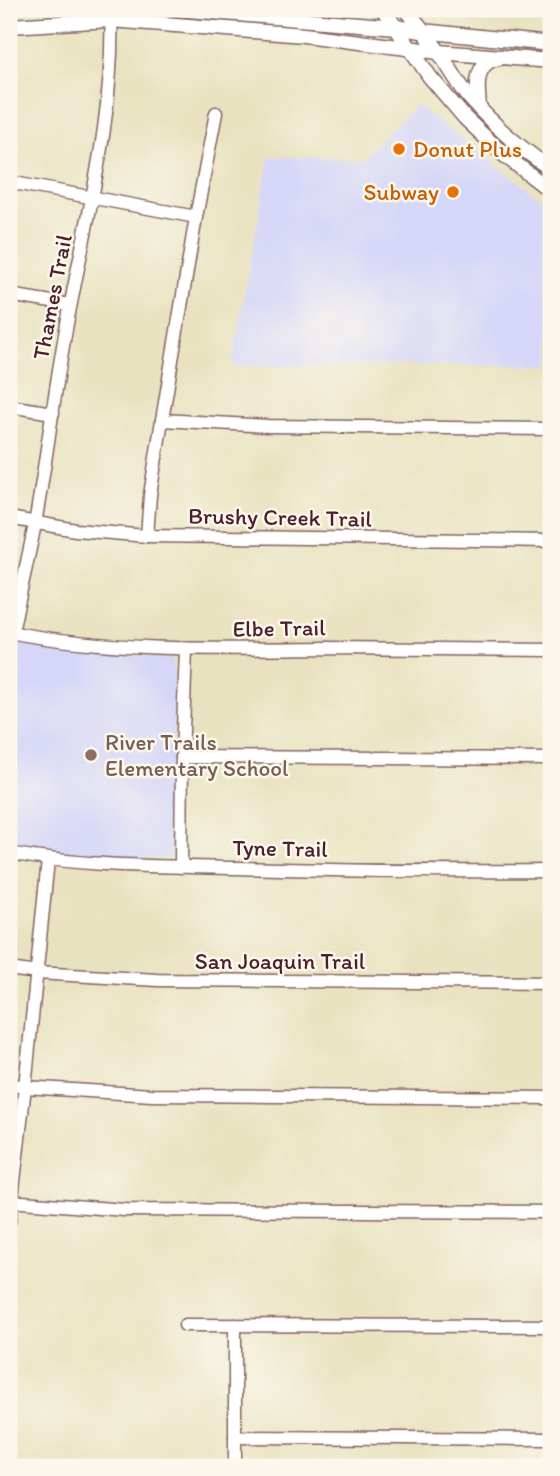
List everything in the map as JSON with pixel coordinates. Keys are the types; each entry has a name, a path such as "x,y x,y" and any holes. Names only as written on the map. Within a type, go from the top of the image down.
{"main road":[{"path":"177,9 396,27 422,32 551,44"},
{"path":"406,10 439,52 468,96 523,150 551,169"},
{"path":"384,11 430,77 465,118 503,154 551,191"},
{"path":"9,26 111,14 439,52 551,61"},
{"path":"479,107 477,88 481,70 488,62 500,58"}],"street":[{"name":"Thames Trail","path":"10,633 35,523 70,305 108,101 111,14"},
{"path":"147,536 150,495 162,420 216,113"},
{"path":"9,182 196,216"},
{"path":"9,295 70,305"},
{"path":"9,406 52,413"},
{"path":"162,420 268,426 551,429"},
{"name":"Brushy Creek Trail","path":"9,518 76,530 147,536 551,541"},
{"name":"Elbe Trail","path":"10,633 96,645 186,650 551,650"},
{"path":"181,867 186,650"},
{"path":"182,757 551,759"},
{"name":"Tyne Trail","path":"9,853 48,860 121,866 418,872 551,871"},
{"path":"9,1223 48,860"},
{"name":"San Joaquin Trail","path":"9,969 157,980 551,983"},
{"path":"9,1084 152,1096 551,1098"},
{"path":"10,1201 125,1210 551,1212"},
{"path":"185,1325 551,1325"},
{"path":"234,1467 235,1325"},
{"path":"235,1437 551,1439"}],"shaded area":[{"path":"416,105 551,206 551,365 232,366 269,157 362,158"},
{"name":"River Trails Elementary School","path":"9,641 82,652 171,658 174,664 174,849 170,857 109,857 9,845"}],"place":[{"name":"Donut Plus","path":"399,149"},
{"name":"Subway","path":"453,192"},
{"name":"River Trails Elementary School","path":"91,755"}]}
